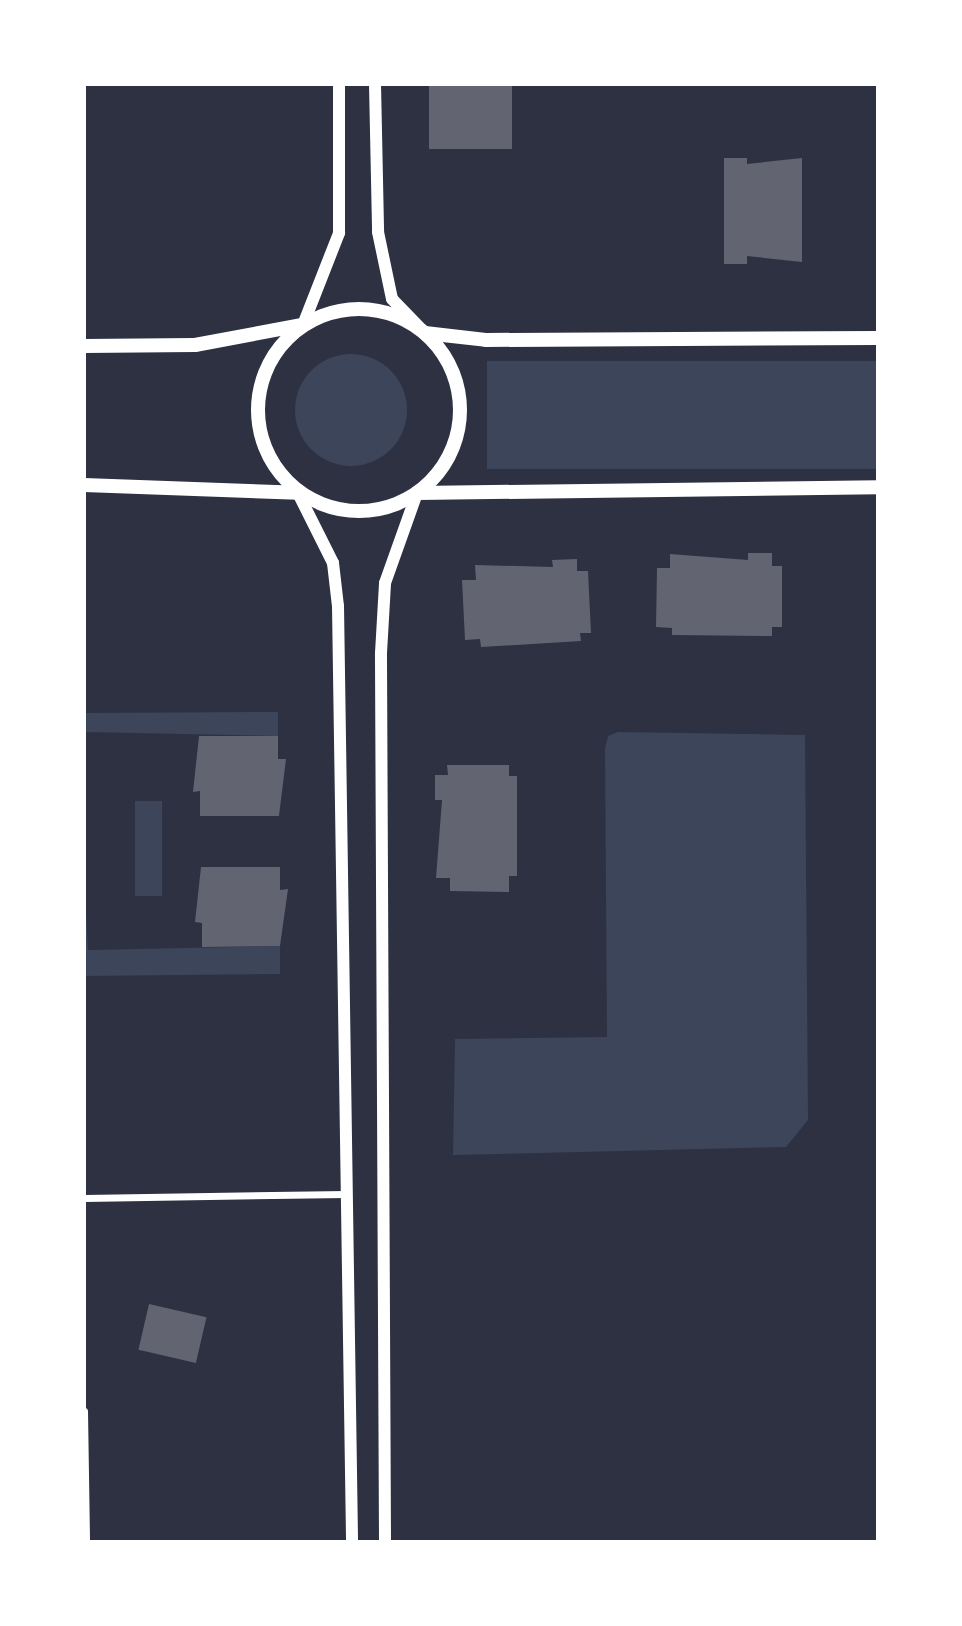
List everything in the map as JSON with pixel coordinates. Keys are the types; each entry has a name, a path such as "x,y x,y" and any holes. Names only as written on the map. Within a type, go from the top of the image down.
{"main road":[{"path":"84,346 195,345 303,325 333,312 366,309 397,316 425,333 445,356 460,415 454,446 417,494"},
{"path":"298,493 271,459 257,408 274,356 303,325"},
{"path":"425,333 486,340 878,338"},
{"path":"84,485 298,493 358,512 417,494 878,487"}],"street":[{"path":"303,325 339,233 338,84"},
{"path":"375,84 378,232 392,299 425,333"},
{"path":"298,493 332,563 338,606 352,1542"},
{"path":"385,1542 381,653 385,583 417,494"},
{"path":"84,1198 346,1194"},
{"path":"84,1412 86,1542"}],"shaded area":[{"path":"351,354 373,358 391,370 403,388 407,410 403,432 391,450 373,462 351,466 329,462 311,450 299,432 295,410 299,388 311,370 329,358"},
{"path":"487,361 878,361 878,469 487,469"},
{"path":"278,712 278,736 84,732 84,713"},
{"path":"618,732 805,735 808,1120 786,1147 453,1155 455,1039 607,1037 605,749 608,736"},
{"path":"135,801 162,801 162,896 135,896"},
{"path":"84,871 88,950 280,946 280,974 84,976"}],"building":[{"path":"429,84 512,84 512,149 429,149"},
{"path":"724,158 747,158 747,164 802,158 802,262 747,256 747,264 724,264"},
{"path":"748,553 772,553 772,566 782,566 782,627 772,627 772,636 672,635 672,628 656,627 657,568 670,568 670,554 748,560"},
{"path":"577,559 577,571 588,571 591,633 580,633 581,641 481,647 480,639 465,640 462,580 476,580 475,565 553,567 552,560"},
{"path":"199,736 278,736 278,759 286,759 279,816 200,816 200,791 193,792"},
{"path":"447,765 509,765 509,776 517,776 517,876 509,876 509,892 450,891 450,878 436,878 442,800 435,800 435,775 448,775"},
{"path":"201,867 280,867 280,890 288,889 280,946 202,947 202,923 195,922"},
{"path":"149,1304 206,1317 196,1363 138,1350"}]}
